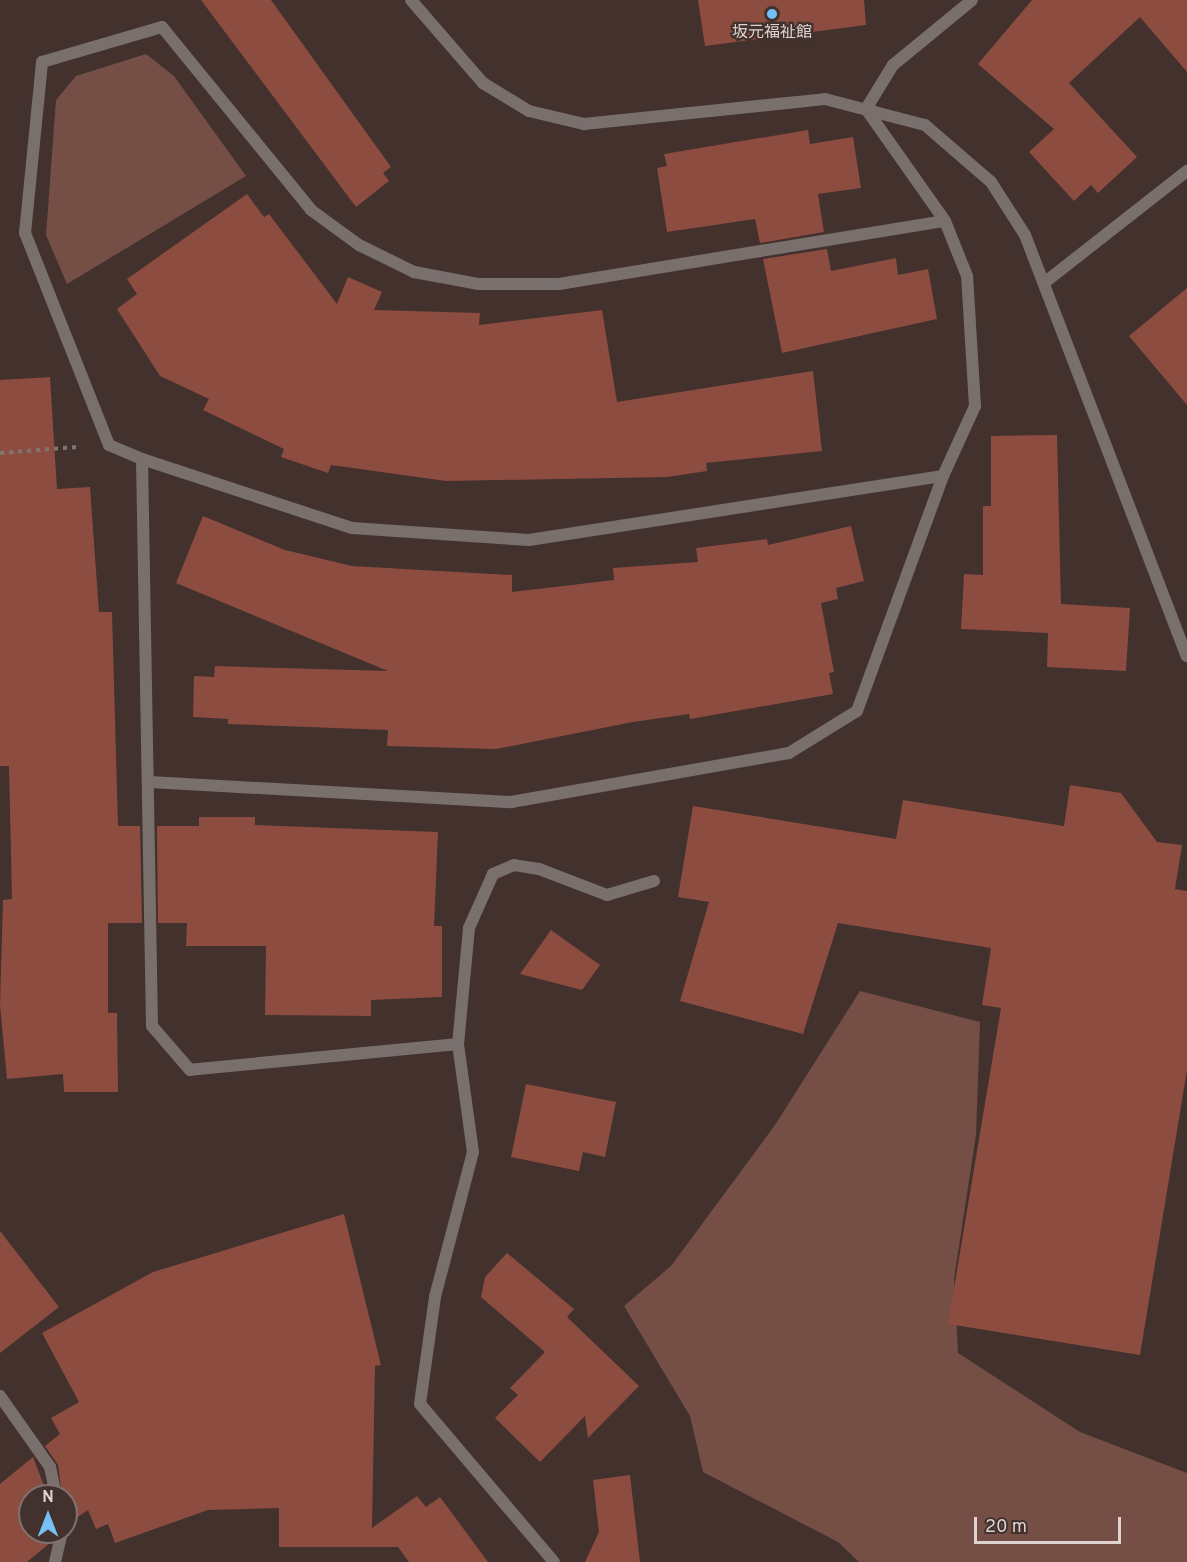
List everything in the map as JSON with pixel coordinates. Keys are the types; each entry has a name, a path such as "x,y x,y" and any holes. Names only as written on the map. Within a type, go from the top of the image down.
{"street":[{"path":"411,0 483,83 529,111 584,124 825,99 925,125 991,182 1025,235 1187,656"},
{"path":"866,110 894,65 972,0"},
{"path":"943,476 529,540 352,528 141,459 110,445 25,233 42,62 162,27 311,210 359,245 414,272 478,284 559,284 945,221"},
{"path":"150,782 511,802 789,753 857,711 943,476 975,406 967,276 945,221 866,110"},
{"path":"1044,283 1187,171"},
{"path":"141,459 150,782 152,1026 190,1070 458,1044"},
{"path":"554,1562 420,1404 435,1297 473,1152 458,1044 470,928 493,874 514,865 539,869 607,895 654,881"},
{"path":"0,1396 50,1467 54,1484"},
{"path":"55,1562 59,1544"}],"path":[{"path":"0,453 110,445"}],"shaded area":[{"path":"146,54 174,76 246,176 67,284 46,235 56,100 76,76"},
{"path":"860,991 980,1022 976,1135 954,1279 958,1353 1080,1432 1187,1473 1187,1562 859,1562 838,1542 703,1472 690,1416 624,1306 671,1266 775,1125"}],"building":[{"path":"201,0 271,0 391,167 383,173 389,181 356,207"},
{"name":"坂元福祉館","path":"698,0 864,0 866,25 705,46"},
{"path":"1032,0 1187,0 1187,72 1140,17 1069,83 1137,157 1098,193 1091,185 1074,201 1029,152 1054,129 978,64"},
{"path":"808,130 810,144 853,137 861,188 818,194 824,232 760,243 755,219 667,232 657,168 667,166 664,154"},
{"path":"247,194 264,217 269,214 337,304 348,277 382,292 374,310 480,313 479,325 602,310 617,402 813,371 822,451 706,463 707,471 667,477 446,481 331,465 328,473 281,457 284,449 203,410 209,399 160,376 117,309 137,294 127,279"},
{"path":"827,249 831,271 896,258 898,275 928,269 937,319 782,353 763,259"},
{"path":"1187,288 1187,405 1129,336"},
{"path":"50,377 57,489 90,487 99,612 112,612 118,826 140,826 142,923 108,923 108,1013 117,1013 118,1092 64,1092 63,1074 7,1079 0,1005 3,900 12,899 9,766 0,766 0,380"},
{"path":"1057,435 1061,604 1130,608 1126,671 1047,667 1048,633 961,629 964,574 983,575 983,506 991,506 991,436"},
{"path":"203,516 285,550 352,566 512,575 512,592 614,580 613,568 698,562 696,548 767,539 768,545 851,526 864,581 836,588 838,599 821,603 834,672 829,673 833,694 690,719 689,714 633,722 496,749 387,746 388,730 228,724 228,719 193,717 194,676 214,677 215,666 388,671 176,583"},
{"path":"1070,785 1121,793 1157,842 1182,845 1175,889 1187,891 1187,1070 1140,1355 948,1324 1001,1008 982,1005 991,948 838,923 803,1034 680,1001 709,902 678,897 693,806 896,839 903,800 1064,826"},
{"path":"199,817 255,817 255,825 438,832 434,926 442,926 442,997 371,1000 371,1016 265,1015 266,946 186,946 187,923 158,923 157,826 199,826"},
{"path":"551,930 600,965 582,990 520,974"},
{"path":"526,1084 616,1102 605,1157 583,1152 579,1171 511,1157"},
{"path":"344,1214 381,1365 375,1366 372,1528 417,1496 426,1507 440,1497 488,1562 409,1562 398,1547 279,1547 279,1508 208,1510 115,1543 108,1524 96,1529 88,1510 78,1517 78,1484 61,1484 58,1465 45,1446 60,1434 51,1418 79,1402 42,1333 153,1272"},
{"path":"0,1231 59,1307 0,1353"},
{"path":"507,1253 574,1309 567,1317 639,1386 588,1438 585,1416 540,1462 495,1418 518,1395 510,1388 545,1352 481,1297 485,1277"},
{"path":"33,1457 43,1484 18,1484 18,1544 49,1544 27,1562 0,1562 0,1484"},
{"path":"630,1475 640,1562 585,1562 599,1532 593,1480"}],"place":[{"name":"坂元福祉館","path":"772,14"}]}
